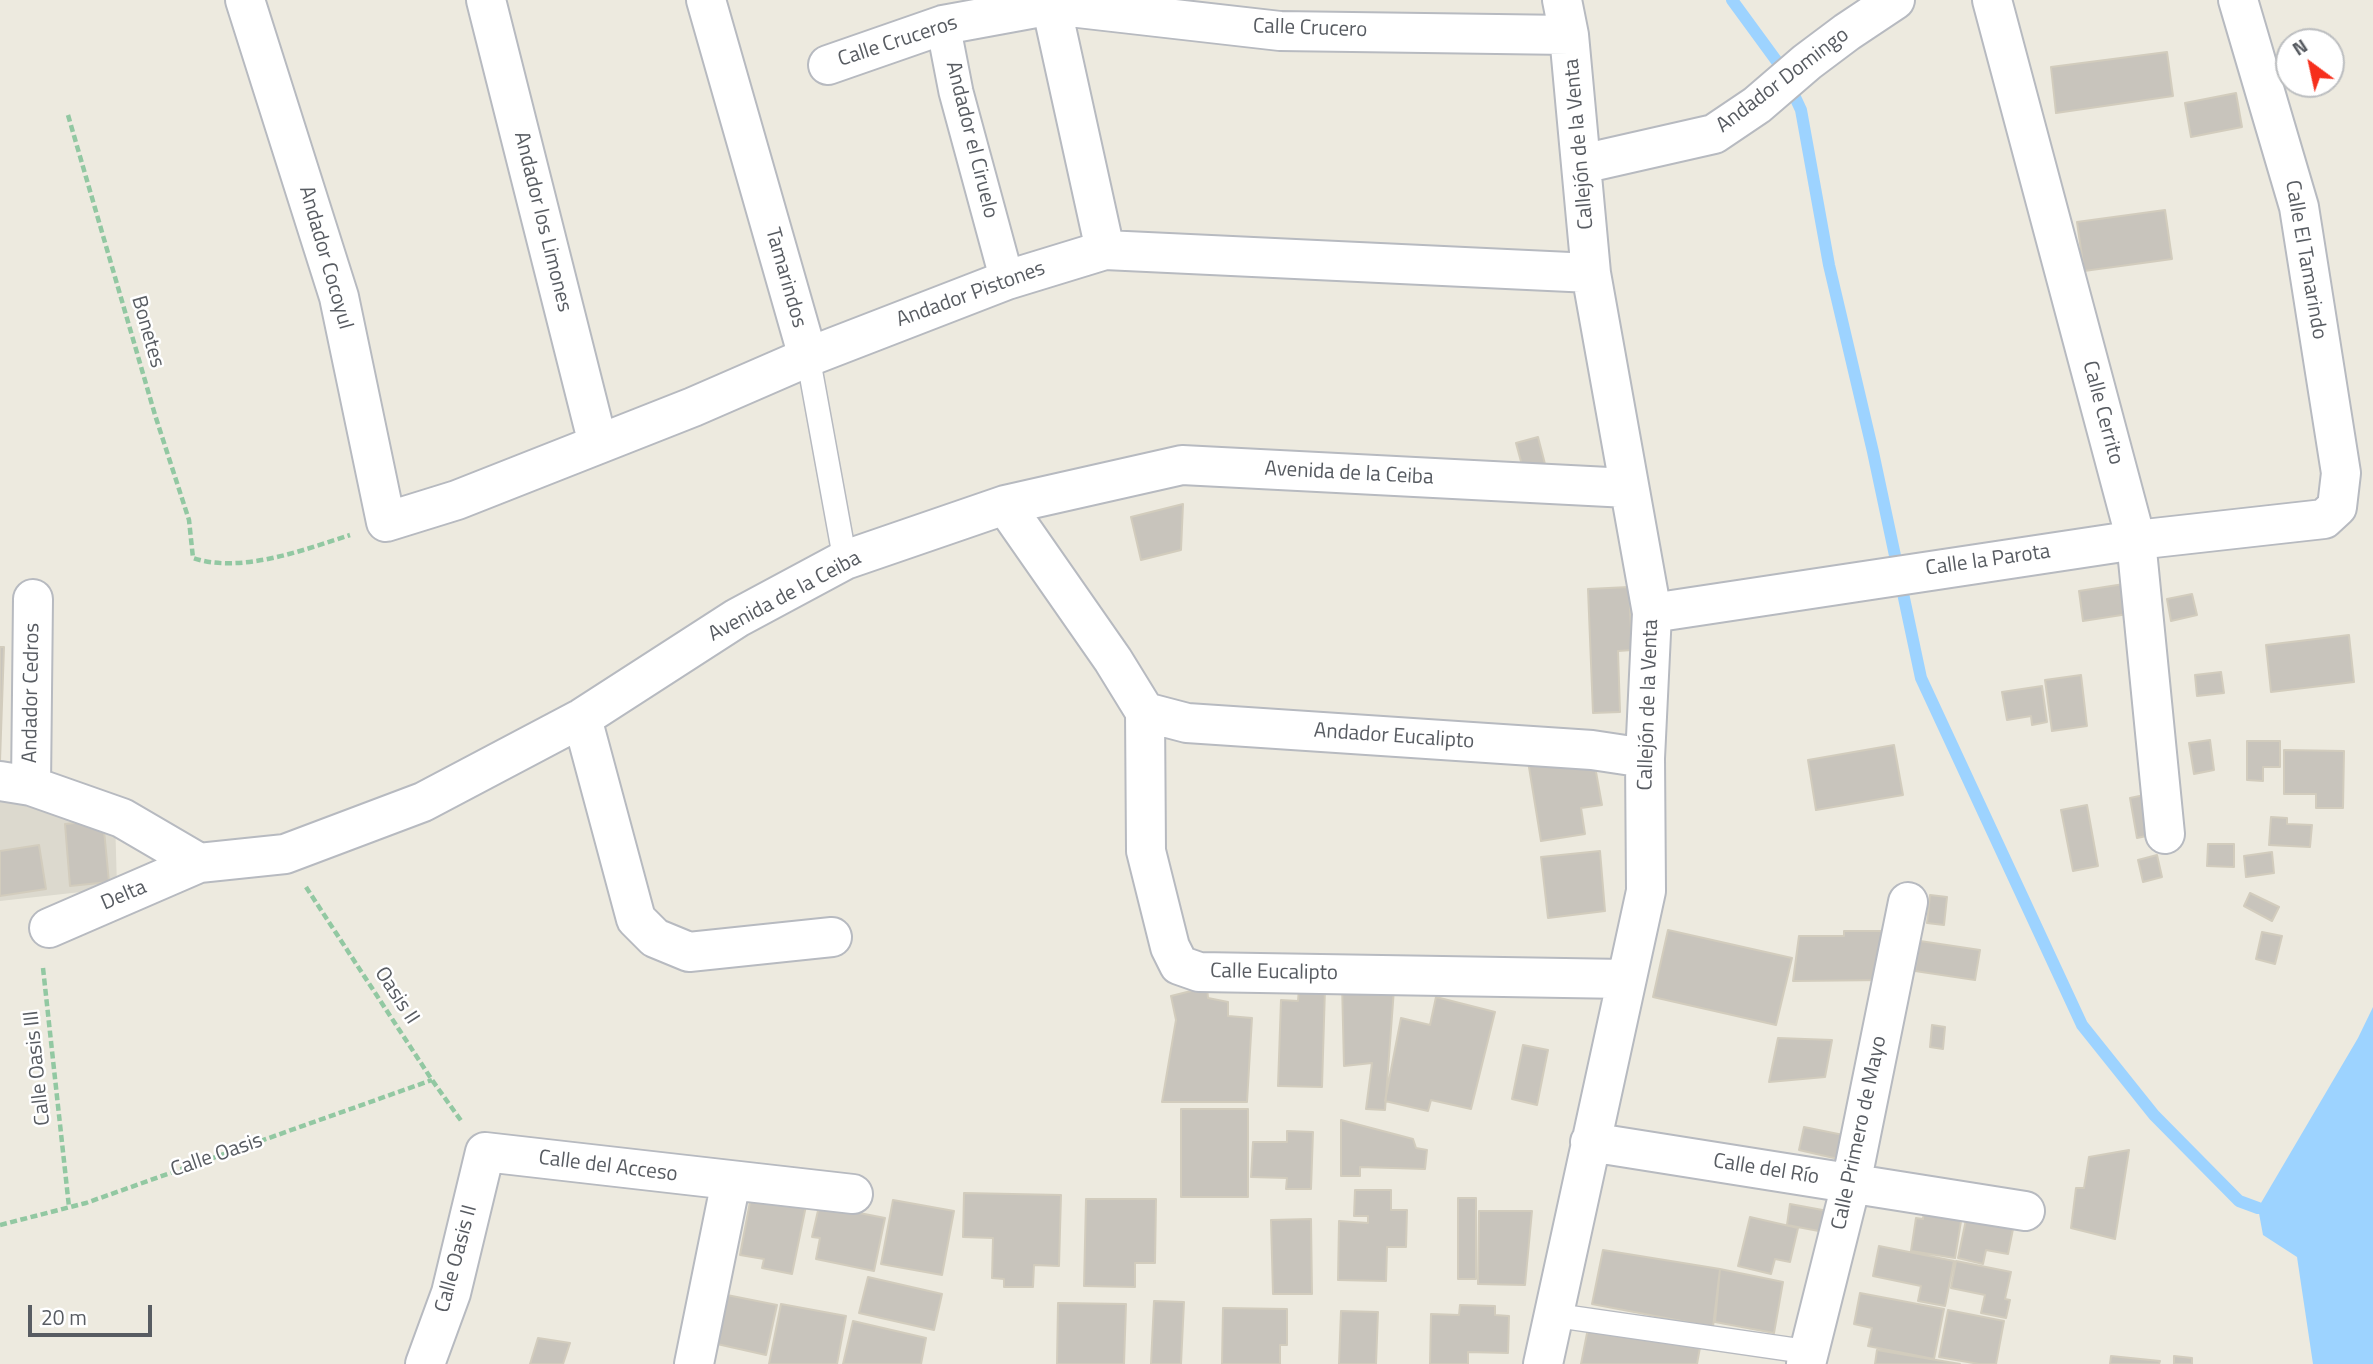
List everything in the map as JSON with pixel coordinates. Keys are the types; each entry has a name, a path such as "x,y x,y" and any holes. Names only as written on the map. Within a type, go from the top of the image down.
{"street":[{"name":"Andador Cocoyul","path":"244,0 339,297 386,522"},
{"name":"Andador los Limones","path":"486,0 598,444"},
{"name":"Tamarindos","path":"706,0 808,357"},
{"name":"Andador Domingo","path":"1582,164 1714,134 1757,105 1807,62 1895,0"},
{"name":"Calle Cerrito","path":"1992,0 2136,540 2165,834"},
{"name":"Calle El Tamarindo","path":"2238,0 2299,207 2341,473 2337,507 2324,519"},
{"name":"Calle Cruceros","path":"828,65 939,12 1051,2"},
{"name":"Calle Crucero","path":"1051,2 1280,31 1566,17"},
{"path":"1051,2 1105,250"},
{"name":"Andador el Ciruelo","path":"939,12 956,92 1007,280"},
{"name":"Callejón de la Venta","path":"1543,1364 1646,891 1645,758 1652,613 1591,273 1566,17"},
{"name":"Andador Pistones","path":"386,522 457,500 693,407 808,357 1007,280 1105,250 1591,273"},
{"name":"Avenida de la Ceiba","path":"199,863 285,854 423,802 582,718 737,618 845,560 1005,505 1182,465 1628,488"},
{"path":"1005,505 1113,660 1145,712"},
{"name":"Calle la Parota","path":"1652,613 2136,540 2324,519"},
{"name":"Andador Cedros","path":"15,784 33,599"},
{"name":"Andador Eucalipto","path":"1145,712 1187,723 1592,750 1645,758"},
{"name":"Calle Eucalipto","path":"1145,712 1146,851 1170,947 1179,965 1199,972 1625,979"},
{"path":"582,718 636,919 654,938 689,953 832,937"},
{"path":"15,784 122,818 199,863"},
{"name":"Delta","path":"49,928 199,863"},
{"name":"Calle Primero de Mayo","path":"1808,1358 1851,1184 1908,902"},
{"name":"Calle del Río","path":"1590,1142 2025,1211"},
{"name":"Calle del Acceso","path":"485,1152 853,1194"},
{"name":"Calle Oasis II","path":"425,1364 451,1293 485,1152"},
{"path":"694,1364 731,1181"}],"lane":[{"name":"Tamarindos","path":"808,357 845,560"},
{"path":"1553,1315 1808,1358"}],"path":[{"name":"Bonetes","path":"68,115 155,415 190,520 193,558 212,564 286,556 386,522"},
{"name":"Oasis II","path":"285,854 432,1080 485,1152"},
{"name":"Calle Oasis III","path":"49,928 41,945 69,1207"},
{"name":"Calle Oasis","path":"0,1225 69,1207 432,1080"}],"shaded area":[{"path":"0,790 115,818 117,888 0,901"}],"water":[{"path":"2373,1007 2373,1364 2313,1364 2297,1257 2263,1235 2258,1208 2358,1038"}],"building":[{"path":"2167,52 2173,96 2056,113 2051,67"},
{"path":"2236,93 2242,127 2191,137 2185,103"},
{"path":"2165,210 2172,259 2084,271 2077,222"},
{"path":"1538,437 1545,464 1523,469 1516,443"},
{"path":"1183,504 1181,550 1141,560 1131,517"},
{"path":"2124,584 2128,614 2083,621 2079,591"},
{"path":"1629,587 1632,650 1618,651 1620,712 1593,713 1588,589"},
{"path":"2192,594 2197,615 2171,621 2167,599"},
{"path":"2349,635 2354,682 2271,692 2266,645"},
{"path":"0,647 4,647 0,761"},
{"path":"2221,672 2224,693 2197,696 2195,675"},
{"path":"2081,675 2087,726 2052,731 2045,680"},
{"path":"2042,686 2047,722 2032,725 2031,716 2007,720 2002,692"},
{"path":"2210,740 2214,770 2194,774 2189,743"},
{"path":"2247,741 2280,741 2280,767 2263,767 2263,781 2247,780"},
{"path":"1894,745 1903,795 1816,810 1808,760"},
{"path":"1592,750 1602,805 1581,808 1585,834 1541,841 1528,761"},
{"path":"2284,750 2344,751 2343,808 2316,808 2316,794 2284,794"},
{"path":"2154,793 2161,833 2137,838 2130,798"},
{"path":"2087,805 2098,866 2073,871 2061,810"},
{"path":"2271,817 2287,818 2287,824 2312,825 2310,847 2269,845"},
{"path":"103,820 109,882 70,886 65,824"},
{"path":"2208,844 2234,844 2234,867 2207,866"},
{"path":"39,845 46,889 0,896 0,851"},
{"path":"1600,851 1605,911 1548,918 1541,857"},
{"path":"2272,852 2274,873 2246,877 2244,856"},
{"path":"2157,855 2162,877 2143,882 2138,860"},
{"path":"2250,893 2279,907 2272,921 2244,906"},
{"path":"1930,895 1947,897 1944,925 1927,923"},
{"path":"1668,930 1792,958 1776,1025 1653,997"},
{"path":"1844,931 1886,931 1885,980 1793,981 1799,936 1844,936"},
{"path":"2262,932 2282,936 2275,964 2256,959"},
{"path":"1920,941 1980,950 1975,980 1915,971"},
{"path":"1342,983 1394,989 1385,1110 1366,1109 1372,1063 1344,1066"},
{"path":"1207,987 1208,998 1228,1002 1228,1016 1252,1018 1247,1102 1162,1102 1176,1020 1171,996"},
{"path":"1299,988 1325,988 1322,1087 1278,1086 1281,1000 1298,1001"},
{"path":"1436,997 1495,1012 1471,1109 1431,1100 1428,1111 1385,1101 1401,1018 1430,1025"},
{"path":"1932,1025 1945,1027 1943,1049 1930,1047"},
{"path":"1778,1038 1832,1040 1825,1077 1769,1082"},
{"path":"1523,1045 1548,1050 1537,1105 1512,1099"},
{"path":"1181,1109 1248,1109 1248,1197 1181,1197"},
{"path":"1341,1120 1413,1139 1416,1148 1427,1150 1425,1169 1360,1167 1360,1176 1341,1176"},
{"path":"1804,1127 1853,1137 1847,1161 1799,1150"},
{"path":"1287,1131 1313,1132 1311,1189 1286,1189 1287,1178 1251,1177 1253,1142 1287,1142"},
{"path":"2129,1150 2115,1239 2071,1228 2076,1188 2084,1188 2089,1157"},
{"path":"753,1186 808,1196 792,1274 762,1268 764,1259 740,1255"},
{"path":"1355,1190 1391,1190 1391,1210 1407,1210 1406,1247 1387,1247 1386,1281 1338,1280 1339,1221 1368,1223 1368,1216 1354,1216"},
{"path":"822,1193 839,1209 885,1218 874,1271 816,1259 820,1238 812,1237"},
{"path":"964,1193 1061,1195 1059,1266 1034,1265 1033,1287 1004,1287 1004,1279 992,1278 993,1238 963,1237"},
{"path":"1458,1198 1476,1198 1476,1279 1458,1279"},
{"path":"1086,1199 1156,1199 1155,1263 1135,1263 1135,1287 1084,1286"},
{"path":"893,1200 954,1211 942,1275 881,1264"},
{"path":"1925,1203 1963,1209 1955,1258 1911,1251 1916,1218 1923,1219"},
{"path":"1790,1204 1828,1211 1824,1232 1787,1225"},
{"path":"1968,1210 2013,1229 2008,1254 1986,1250 1983,1264 1958,1258"},
{"path":"1479,1211 1532,1211 1525,1285 1478,1284"},
{"path":"1750,1217 1798,1228 1790,1262 1775,1259 1771,1274 1738,1266"},
{"path":"1311,1219 1312,1294 1273,1294 1271,1220"},
{"path":"1879,1246 1954,1261 1945,1306 1918,1301 1921,1286 1873,1276"},
{"path":"1603,1250 1720,1269 1713,1327 1592,1304"},
{"path":"1956,1261 2011,1272 2005,1299 2010,1300 2006,1318 1981,1313 1985,1295 1951,1288"},
{"path":"1720,1269 1783,1282 1774,1333 1715,1322"},
{"path":"868,1277 942,1294 934,1330 859,1313"},
{"path":"1860,1293 1944,1309 1934,1359 1868,1346 1872,1328 1854,1324"},
{"path":"727,1295 777,1305 766,1355 717,1344"},
{"path":"1154,1301 1184,1302 1181,1364 1151,1364"},
{"path":"1058,1303 1126,1304 1124,1364 1057,1364"},
{"path":"781,1304 846,1316 837,1364 769,1364"},
{"path":"1460,1305 1495,1306 1495,1315 1509,1316 1508,1353 1468,1352 1468,1364 1430,1364 1431,1314 1459,1315"},
{"path":"1223,1308 1287,1309 1287,1345 1280,1345 1280,1364 1222,1364"},
{"path":"1948,1310 2004,1321 1996,1364 1939,1357"},
{"path":"1341,1311 1378,1312 1376,1364 1339,1364"},
{"path":"853,1321 926,1338 921,1364 843,1364"},
{"path":"1589,1323 1701,1342 1697,1364 1581,1364"},
{"path":"538,1338 570,1343 563,1364 530,1364"},
{"path":"1877,1350 1960,1364 1875,1364"},
{"path":"2111,1356 2160,1361 2159,1364 2110,1364"},
{"path":"2174,1356 2192,1358 2192,1364 2174,1364"}],"waterway":[{"path":"1732,0 1781,67 1801,110 1829,265 1873,452 1921,678 2082,1025 2154,1115 2239,1201 2258,1208"}]}
